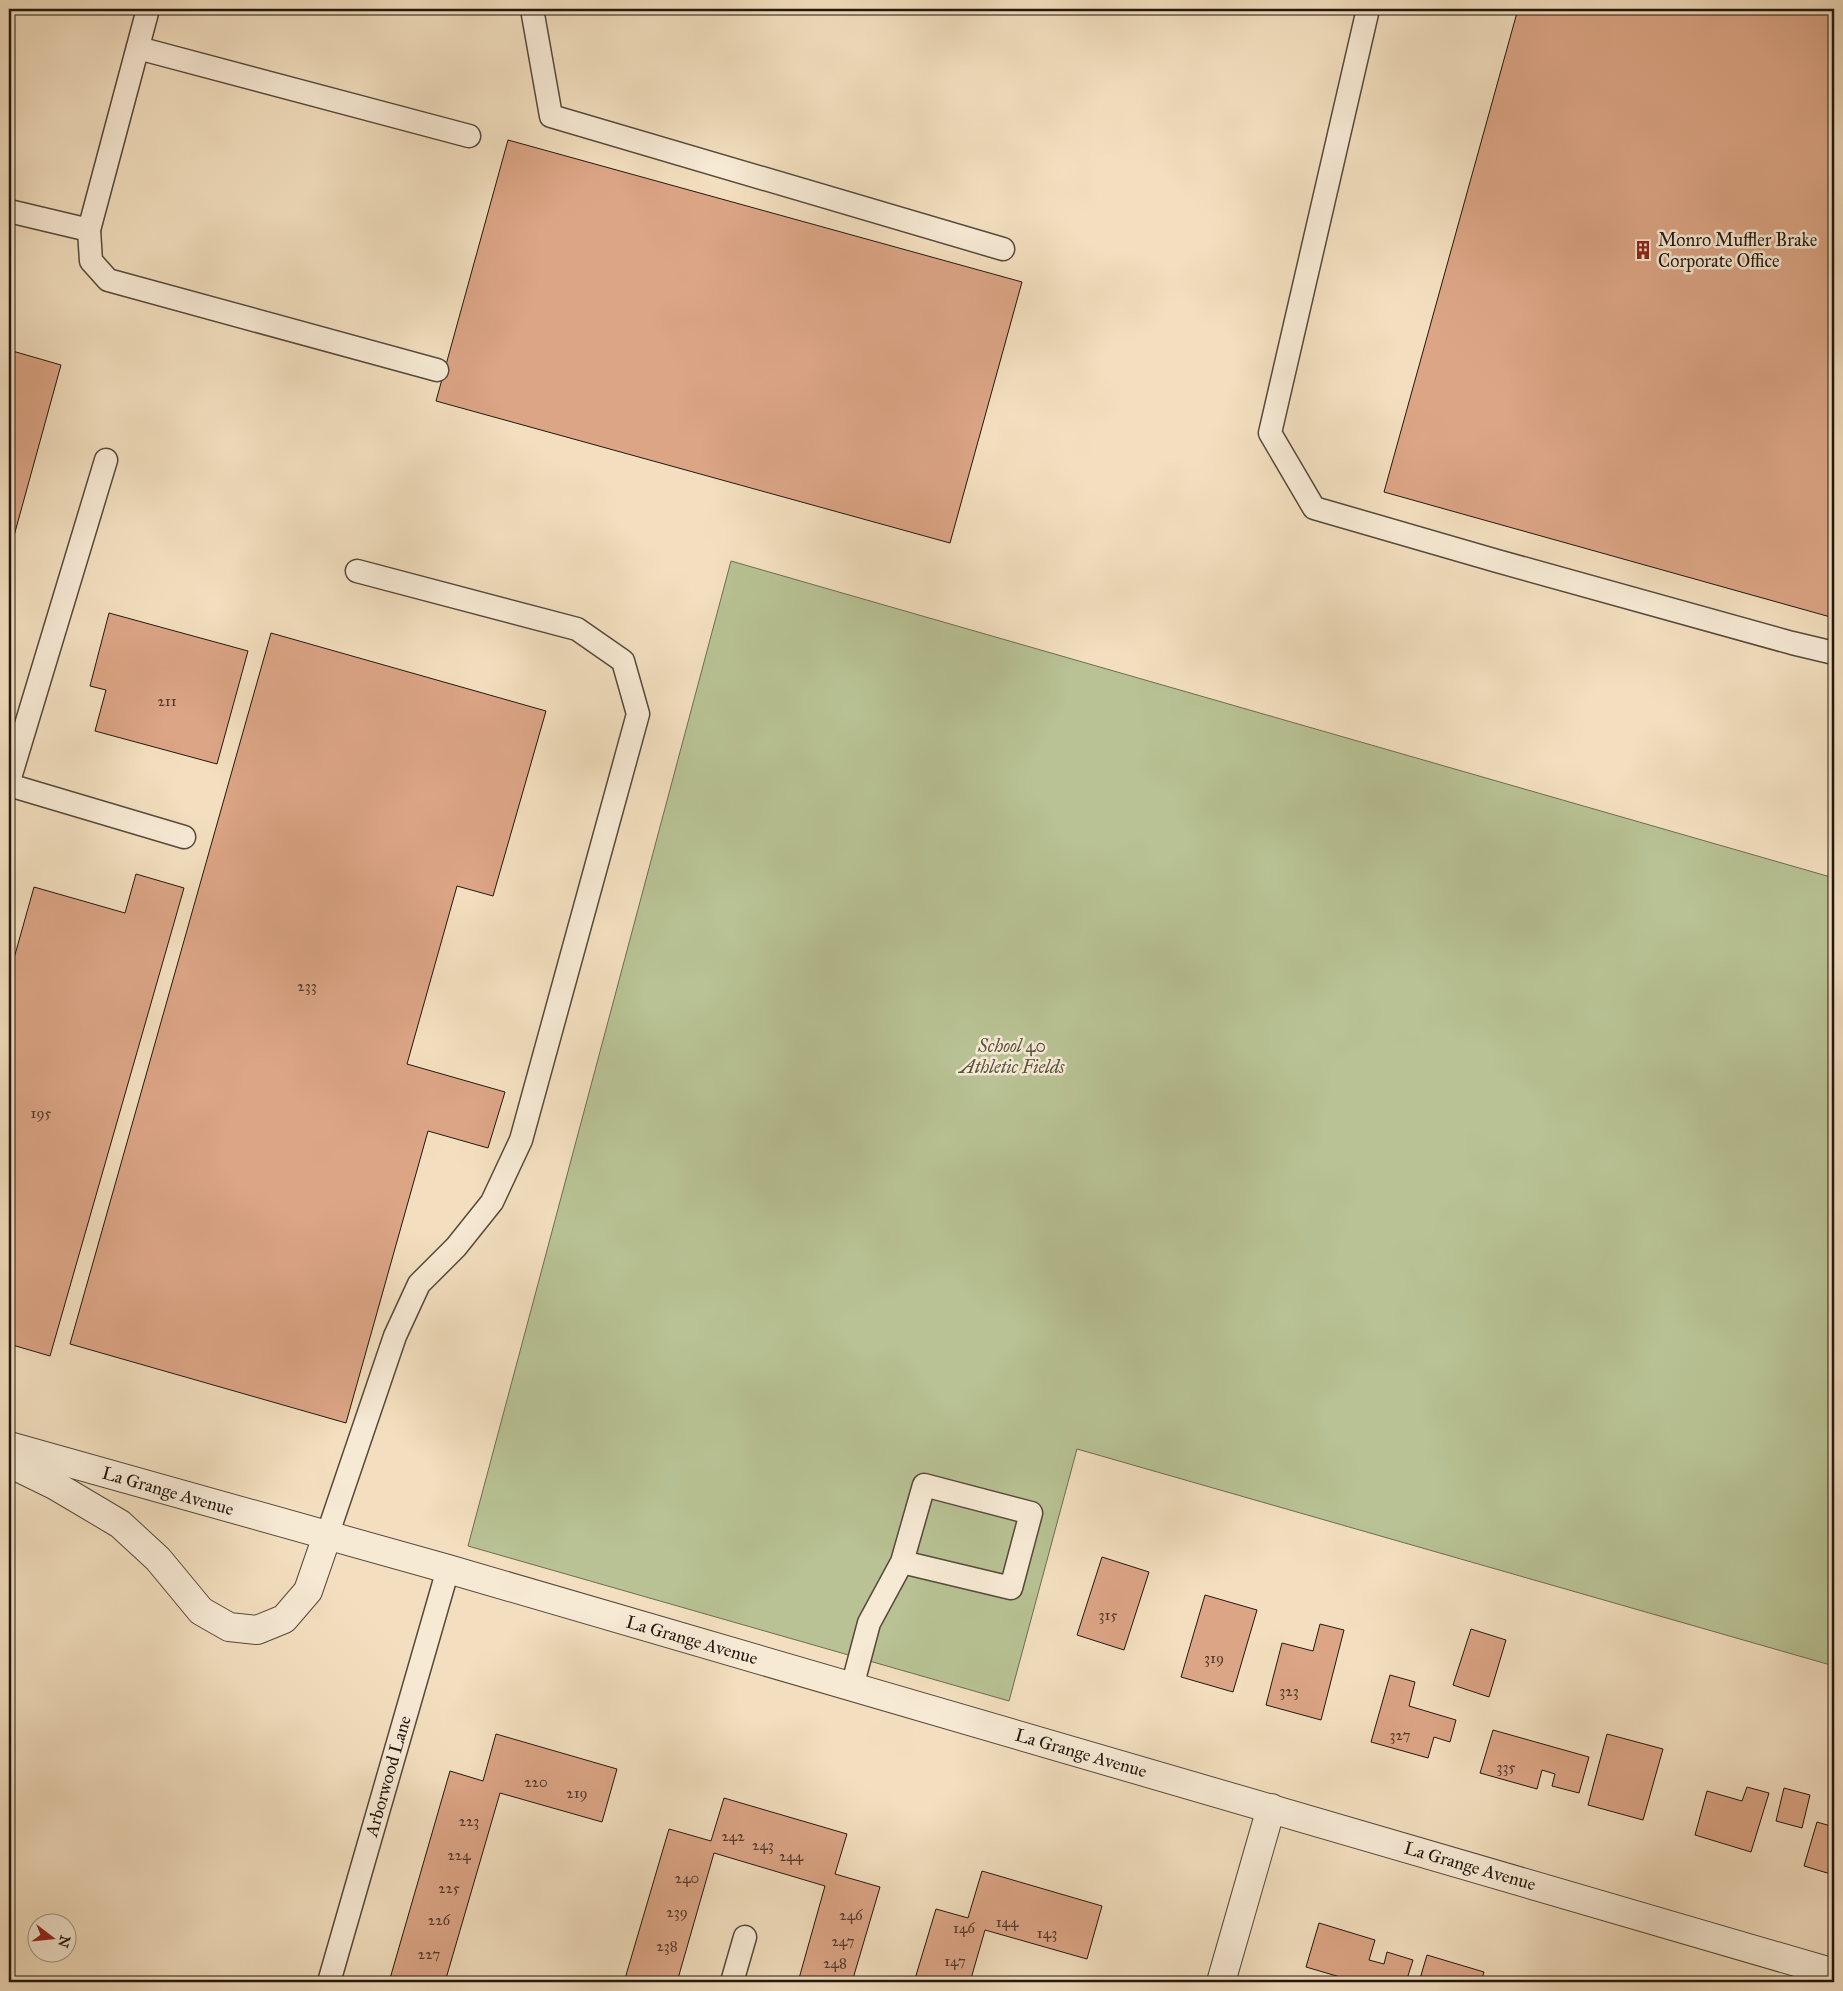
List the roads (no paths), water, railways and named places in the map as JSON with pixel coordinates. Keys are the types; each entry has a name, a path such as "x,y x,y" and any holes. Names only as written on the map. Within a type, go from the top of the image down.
{"street":[{"name":"La Grange Avenue","path":"9,1446 448,1569 1834,1972"},
{"name":"La Grange Avenue","path":"9,1463 56,1486 120,1524 158,1559 201,1611 229,1627 257,1630 284,1619 308,1591 327,1536"},
{"path":"1221,1982 1271,1808"}],"lane":[{"path":"148,9 89,230 91,261 108,280 437,370"},
{"path":"532,9 551,116 1003,249"},
{"path":"1368,9 1270,433 1314,508 1544,575 1834,653"},
{"path":"138,48 469,136"},
{"path":"9,211 89,230"},
{"path":"106,460 9,783 184,837"},
{"path":"327,1536 395,1336 419,1284 456,1247 492,1202 521,1140 638,714 623,661 577,629 357,571"},
{"path":"852,1687 869,1623 902,1562 924,1486 1031,1513 1011,1588 902,1562"},
{"name":"Arborwood Lane","path":"329,1982 448,1569"},
{"path":"732,1982 745,1937"}],"place":[{"name":"Monro Muffler Brake Corporate Office","path":"1643,250"}],"park label":[{"name":"School 40 Athletic Fields","path":"1012,1056"}]}
